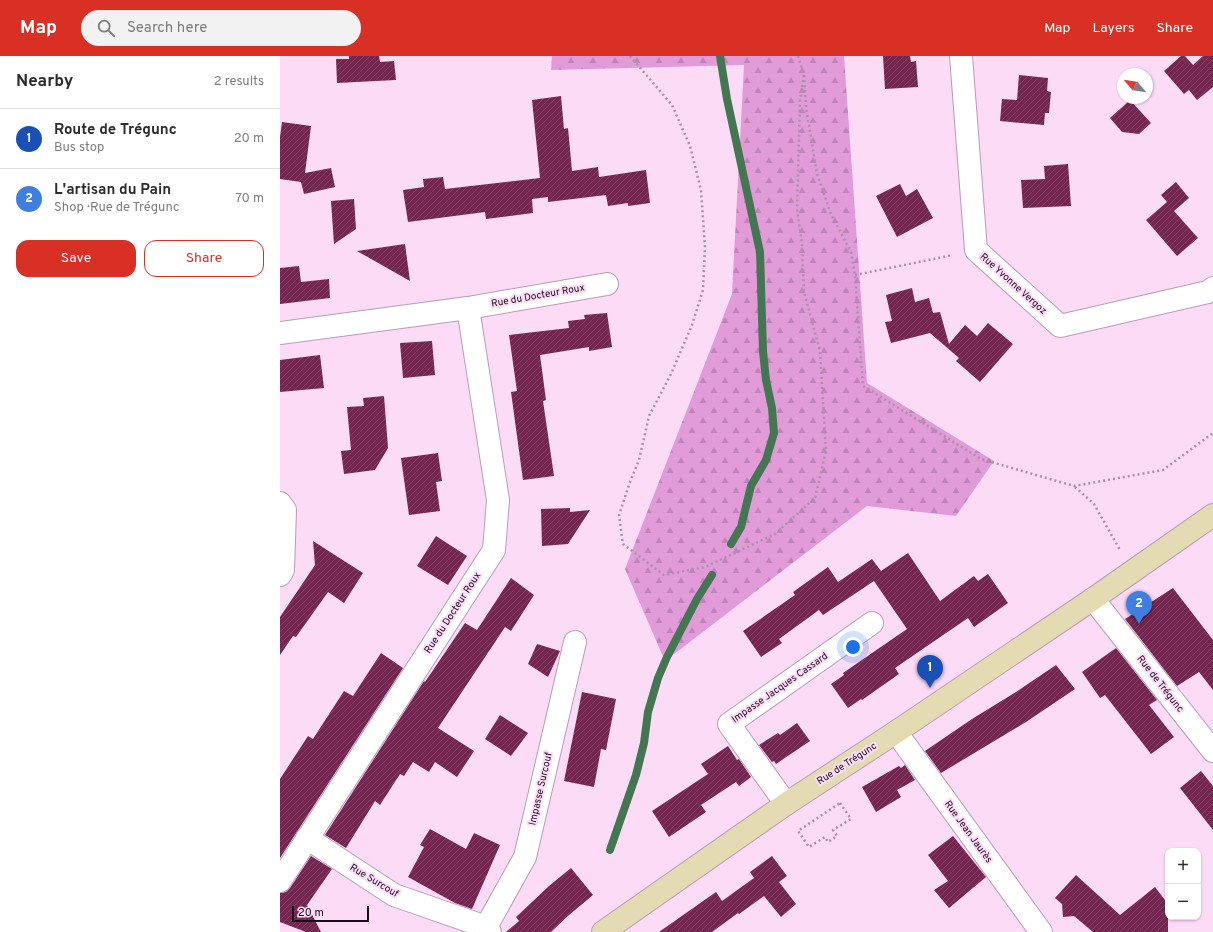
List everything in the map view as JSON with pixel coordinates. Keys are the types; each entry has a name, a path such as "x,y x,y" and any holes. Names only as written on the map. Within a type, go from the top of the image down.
{"main road":[{"name":"Rue de Trégunc","path":"607,931 786,804 896,732 1093,599 1213,515"}],"street":[{"name":"Rue Yvonne Vergoz","path":"961,56 976,250 1060,326 1208,292 1213,288"},
{"name":"Rue du Docteur Roux","path":"280,333 468,308 607,284"},
{"name":"Rue du Docteur Roux","path":"280,881 494,550 498,500 468,308"},
{"path":"280,503 285,510 283,570 280,575"},
{"name":"Rue de Trégunc","path":"1093,599 1213,751"},
{"name":"Impasse Jacques Cassard","path":"786,804 729,724 872,622"},
{"name":"Impasse Surcouf","path":"488,930 525,856 575,642"},
{"name":"Rue Jean Jaurès","path":"896,732 1040,932"},
{"name":"Rue Surcouf","path":"307,838 394,895 488,930"}],"path":[{"path":"630,56 672,105 690,146 701,190 705,248 703,290 686,339 671,374 650,416 639,460 619,515 623,544 664,575 705,567 775,534 815,498 826,451 820,351 804,292 802,244 797,209 800,100 804,75"},
{"path":"798,56 804,75 806,107 817,174 830,214 851,252 855,275 863,386 981,459 1074,486 1094,504 1115,539 1131,572"},
{"path":"855,275 976,250"},
{"path":"1074,486 1163,470 1213,433"},
{"path":"840,803 850,819 833,830 837,836 828,842 825,837 809,847 798,831 840,803"}],"green space":[{"path":"552,56 844,56 867,383 994,461 956,516 867,506 665,661 625,569 732,294 744,65 551,70"}],"building":[{"path":"349,56 379,56 380,62 394,61 396,80 337,83 336,59 349,59"},
{"path":"883,56 910,56 911,62 916,61 918,87 885,89"},
{"path":"1181,56 1185,56 1193,65 1203,56 1213,56 1213,87 1197,100 1189,90 1184,94 1164,71"},
{"path":"1019,75 1048,78 1047,91 1051,92 1049,113 1045,113 1044,125 1000,121 1002,99 1017,100"},
{"path":"561,96 564,129 568,128 572,171 598,167 599,177 646,170 650,203 628,206 628,203 608,206 606,195 548,202 548,197 532,199 533,213 486,219 485,212 408,222 403,190 424,187 423,179 443,177 445,189 540,178 532,100"},
{"path":"1126,104 1134,104 1151,123 1139,134 1122,132 1110,118"},
{"path":"282,122 311,126 305,173 331,168 335,187 304,194 301,182 280,179 280,137"},
{"path":"1068,164 1071,206 1023,208 1021,180 1045,179 1044,166"},
{"path":"1176,182 1189,198 1174,211 1198,238 1177,256 1146,220 1167,202 1161,195"},
{"path":"900,184 906,196 917,189 933,218 897,237 876,196"},
{"path":"354,199 356,229 334,244 331,201"},
{"path":"405,244 410,281 357,251"},
{"path":"299,266 301,282 329,279 330,298 280,304 280,268"},
{"path":"912,288 915,302 929,298 933,313 940,312 949,344 965,325 977,336 988,323 1013,344 980,382 956,361 959,358 930,333 891,343 885,322 892,321 886,295"},
{"path":"607,313 612,347 589,351 589,347 540,355 546,400 543,401 554,476 523,480 511,392 517,391 509,335 569,328 568,321 585,319 584,315"},
{"path":"432,341 435,375 403,378 400,343"},
{"path":"320,355 324,388 280,392 280,360"},
{"path":"384,396 388,448 375,470 344,474 341,451 351,450 347,407 364,406 363,398"},
{"path":"438,453 442,481 436,482 440,511 409,515 401,458"},
{"path":"570,508 570,512 590,510 568,544 542,546 541,509"},
{"path":"436,536 467,556 448,585 417,566"},
{"path":"313,541 363,573 344,603 328,592 296,637 293,636 280,655 280,617 315,565"},
{"path":"908,553 940,601 974,576 978,581 988,574 1008,603 974,627 968,618 895,668 899,674 848,708 831,684 844,675 843,673 907,629 874,581 823,615 819,610 779,639 782,643 761,657 743,631 795,595 793,592 828,567 838,582 872,559 881,571"},
{"path":"511,578 534,595 511,631 505,627 438,728 474,751 457,777 435,762 429,772 413,762 404,776 400,774 380,805 375,801 346,848 325,835 424,681 425,682 465,623 477,630"},
{"path":"1173,588 1213,640 1213,690 1199,672 1177,686 1125,619"},
{"path":"537,644 560,651 548,677 528,664"},
{"path":"1116,648 1157,700 1149,705 1174,737 1151,754 1105,695 1100,698 1082,672"},
{"path":"381,653 403,668 280,858 280,779 308,736 313,739 344,691 353,696"},
{"path":"1056,665 1075,689 1026,722 941,773 925,751"},
{"path":"582,692 616,699 606,750 601,749 594,787 564,781"},
{"path":"500,715 528,733 511,756 485,739"},
{"path":"797,723 810,741 776,764 774,761 772,762 759,745 778,733 780,735"},
{"path":"728,746 751,777 739,786 736,782 701,805 706,812 669,837 652,811 708,774 701,764"},
{"path":"905,765 915,780 897,790 901,797 876,812 862,787 899,766 901,768"},
{"path":"1201,771 1213,786 1213,830 1180,788"},
{"path":"430,829 466,849 474,833 500,845 472,909 455,903 408,877 424,847 420,845"},
{"path":"953,836 986,877 949,908 934,890 948,881 928,855"},
{"path":"311,856 332,869 307,905 321,932 306,932 280,922 280,893 286,892 290,888"},
{"path":"772,856 787,876 779,882 796,904 781,917 764,896 712,932 659,932 716,892 722,901 754,878 750,872"},
{"path":"571,868 593,895 551,932 506,932 519,921 516,917"},
{"path":"1076,875 1120,915 1155,887 1165,900 1165,920 1168,920 1168,932 1093,932 1074,916 1063,917 1062,904 1055,898"}],"waterway":[{"path":"720,56 727,99 760,252 763,351 766,380 772,408 774,433 766,460 751,486 741,527 731,544"},
{"path":"610,850 636,775 644,743 648,712 658,678 667,657 697,599 712,575"}],"place":[{"name":"L'artisan du Pain","path":"1139,624"},
{"name":"Route de Trégunc","path":"930,688"}]}
